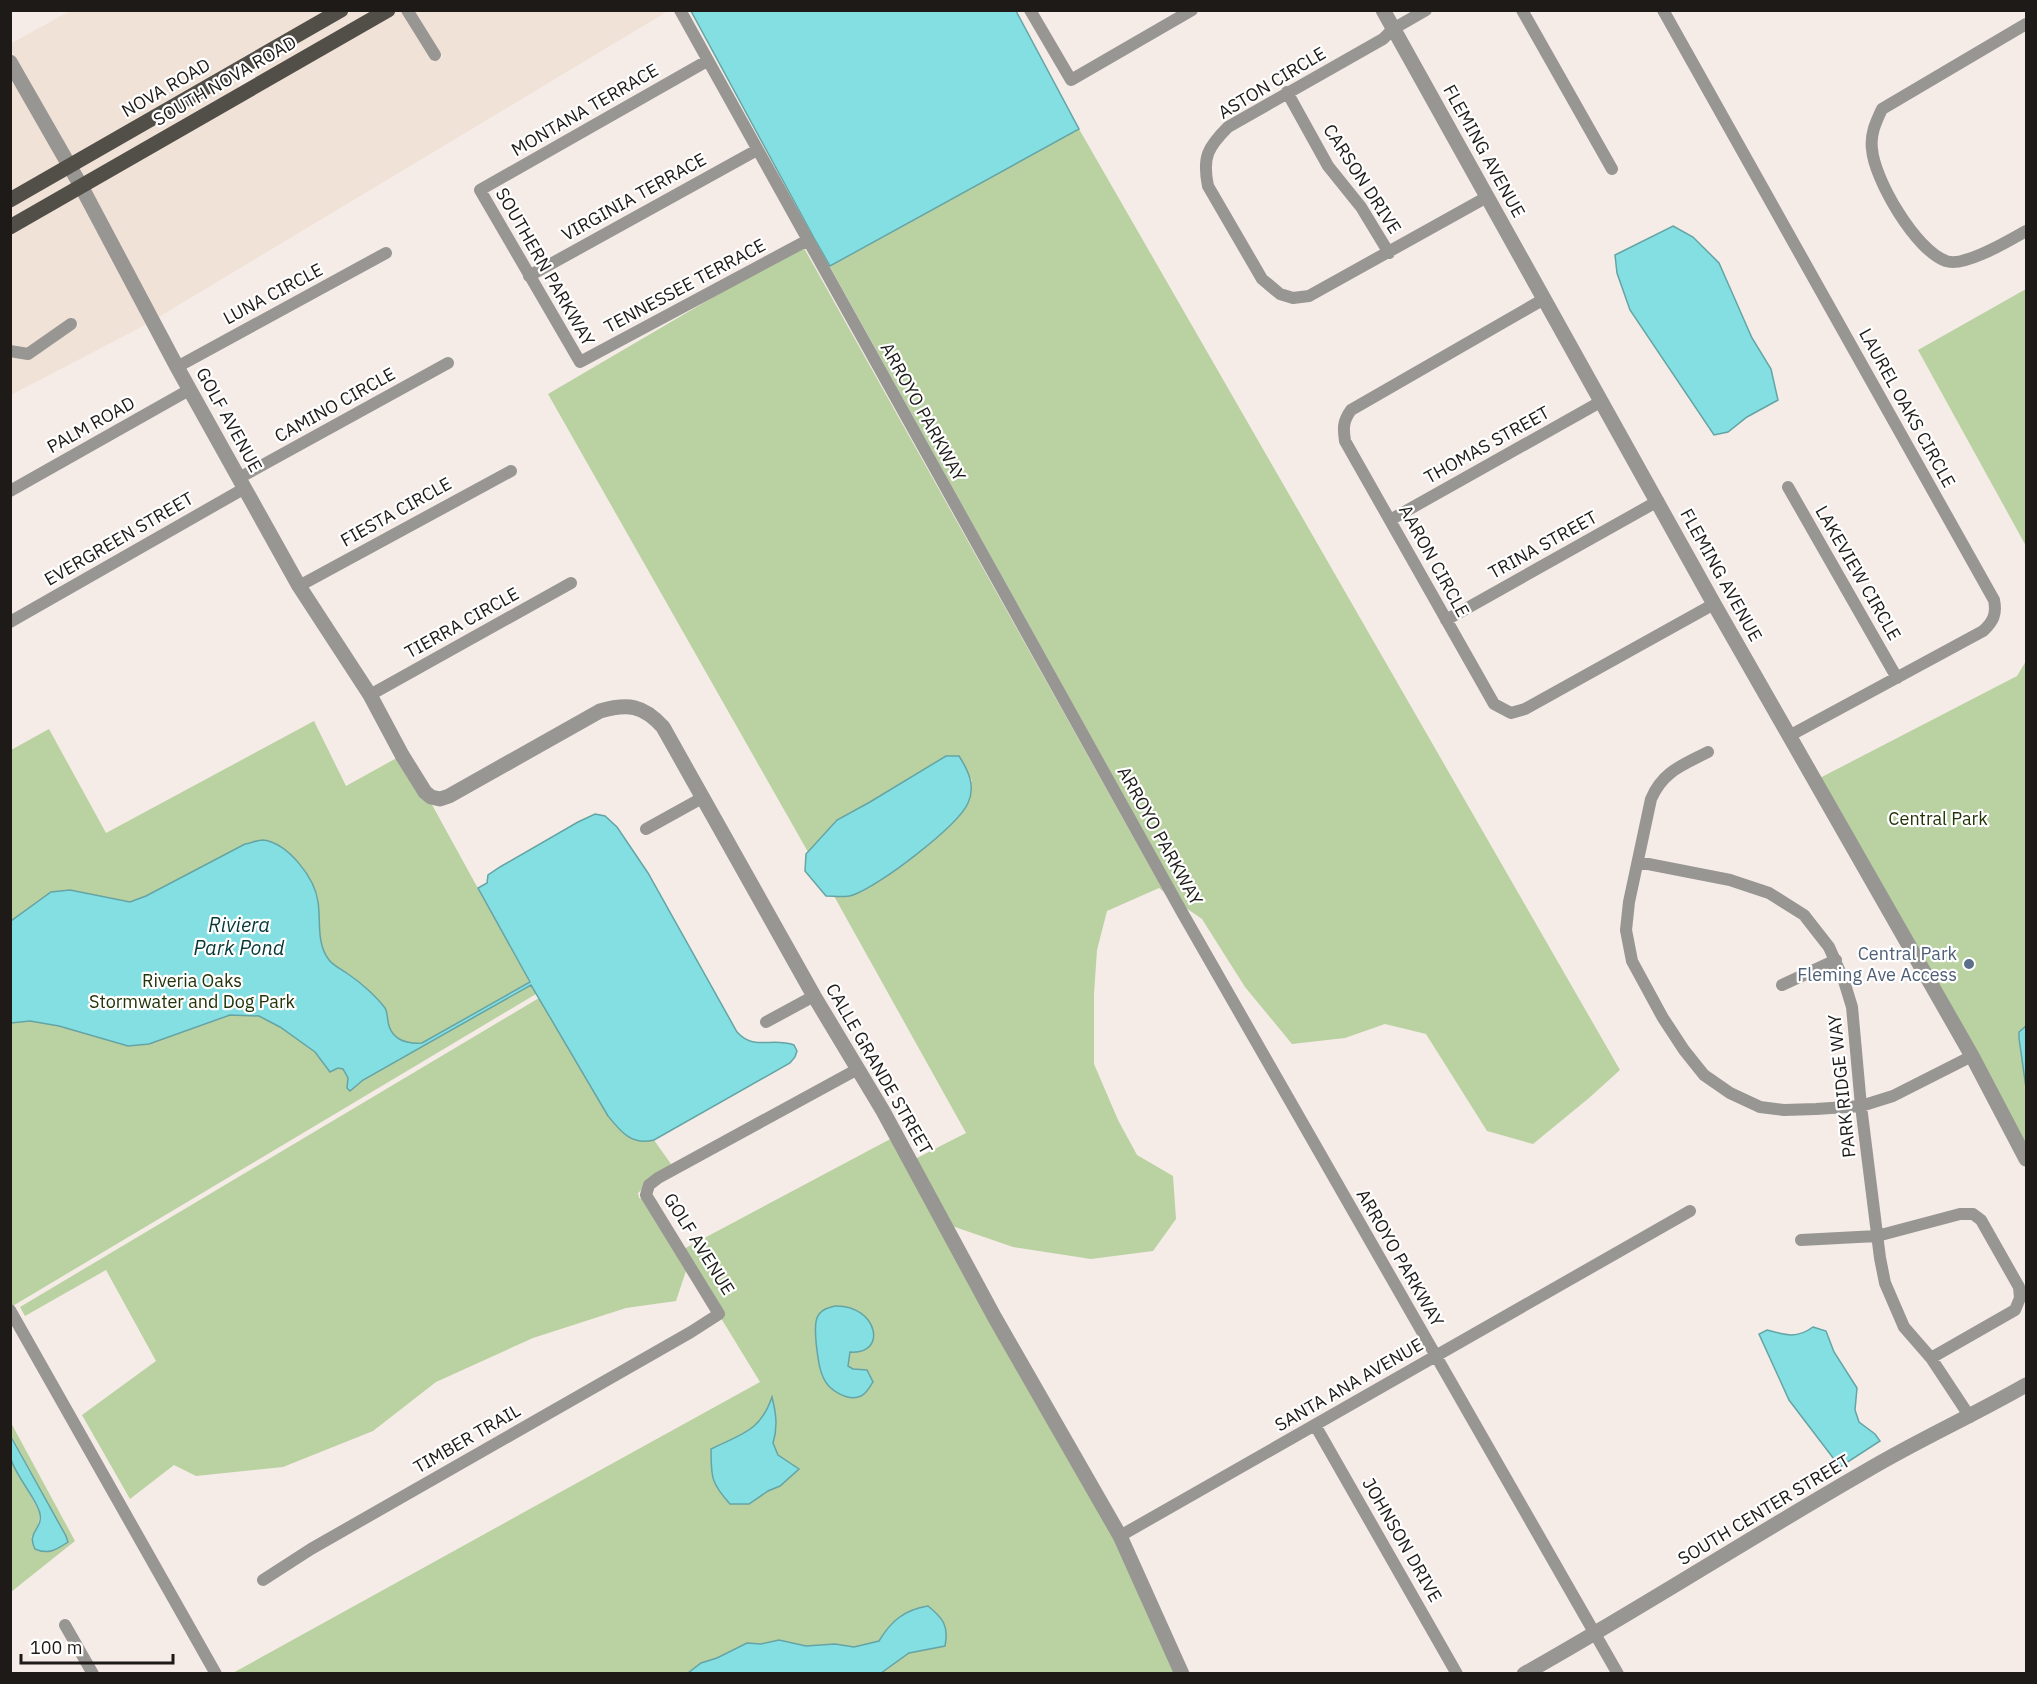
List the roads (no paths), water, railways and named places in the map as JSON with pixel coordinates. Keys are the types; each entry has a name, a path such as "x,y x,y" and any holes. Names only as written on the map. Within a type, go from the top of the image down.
{"main road":[{"name":"NOVA ROAD","path":"10,200 341,10"},
{"name":"SOUTH NOVA ROAD","path":"81,186 388,10"},
{"path":"243,94 248,74 261,57"},
{"path":"10,226 81,186"}],"street":[{"path":"407,10 435,56"},
{"name":"ARROYO PARKWAY","path":"680,10 1183,914 1618,1674"},
{"path":"1030,10 1071,80 1192,10"},
{"name":"FLEMING AVENUE","path":"1383,10 1714,604 1972,1056 2026,1159"},
{"name":"ASTON CIRCLE","path":"1426,10 1393,29 1383,39 1228,127 1213,142 1205,159 1204,170 1208,186 1262,279 1280,294 1293,298 1309,296 1486,197"},
{"path":"1522,10 1612,169"},
{"name":"LAUREL OAKS CIRCLE","path":"1662,10 1994,600 1996,609 1992,623 1983,631 1789,736"},
{"path":"2026,24 1882,109 1872,132 1872,149 1875,163 1889,194 1908,227 1923,246 1946,261 1952,262 1984,254 2026,231"},
{"name":"MONTANA TERRACE","path":"480,190 707,61"},
{"name":"GOLF AVENUE","path":"10,62 70,166 189,390 299,586 370,695 425,792"},
{"name":"CARSON DRIVE","path":"1287,92 1328,166 1361,207 1389,253"},
{"name":"VIRGINIA TERRACE","path":"529,276 757,150"},
{"name":"SOUTHERN PARKWAY","path":"480,190 580,362"},
{"name":"TENNESSEE TERRACE","path":"580,362 807,241"},
{"name":"LUNA CIRCLE","path":"177,367 386,253"},
{"name":"AARON CIRCLE","path":"1544,299 1351,410 1344,419 1345,441 1494,704 1511,713 1525,709 1714,604"},
{"path":"10,351 28,354 71,324"},
{"name":"CAMINO CIRCLE","path":"242,483 448,363"},
{"name":"PALM ROAD","path":"10,491 189,390"},
{"name":"THOMAS STREET","path":"1390,520 1602,401"},
{"name":"FIESTA CIRCLE","path":"299,586 511,471"},
{"name":"EVERGREEN STREET","path":"10,622 242,483"},
{"name":"LAKEVIEW CIRCLE","path":"1788,487 1897,678"},
{"name":"TRINA STREET","path":"1446,620 1658,501"},
{"name":"TIERRA CIRCLE","path":"370,695 571,583"},
{"name":"CALLE GRANDE STREET","path":"425,792 430,797 440,799 449,796 600,711 617,706 635,707 650,714 663,728 856,1070 883,1112 996,1318 1120,1536 1182,1674"},
{"path":"1708,752 1672,770 1657,784 1651,799 1629,902 1626,930 1632,962 1663,1018 1704,1075 1730,1093 1760,1107 1816,1110 1861,1106 1893,1096 1972,1056"},
{"path":"646,829 702,798"},
{"name":"PARK RIDGE WAY","path":"1638,861 1730,880 1769,893 1804,915 1829,947 1836,960 1852,1007 1861,1106 1885,1284 1904,1327 1931,1358 1970,1417"},
{"path":"1782,985 1836,960"},
{"path":"766,1022 814,996"},
{"name":"GOLF AVENUE","path":"719,1314 646,1195 649,1185 856,1070"},
{"name":"SANTA ANA AVENUE","path":"1120,1536 1690,1212"},
{"path":"1801,1240 1877,1236 1960,1214 1973,1214 1981,1220 2019,1287 2020,1298 2014,1310 1931,1358"},
{"path":"10,1310 216,1674"},
{"name":"TIMBER TRAIL","path":"263,1580 322,1543 719,1314"},
{"name":"SOUTH CENTER STREET","path":"1524,1674 1596,1634 1867,1470 1970,1417 2026,1385"},
{"name":"JOHNSON DRIVE","path":"1315,1425 1457,1674"},
{"path":"65,1625 93,1674"}],"water":[{"path":"691,11 1016,11 1079,129 830,266"},
{"path":"1673,226 1693,237 1719,263 1752,338 1771,369 1778,400 1747,417 1728,432 1714,435 1630,310 1617,273 1615,255"},
{"path":"946,756 959,756 970,778 970,797 961,813 916,855 865,890 850,896 826,896 805,871 806,854 837,820"},
{"name":"Riviera Park Pond","path":"595,814 605,816 617,827 648,873 737,1032 750,1041 794,1045 797,1051 790,1063 654,1140 633,1139 622,1132 608,1116 531,985 363,1080 350,1091 347,1088 348,1078 343,1069 338,1068 330,1072 315,1052 280,1027 259,1016 230,1015 149,1044 128,1046 59,1026 30,1021 11,1023 11,921 51,892 70,890 130,902 146,896 245,844 263,840 282,848 291,855 312,883 318,902 322,946 329,960 363,985 381,1003 386,1010 389,1026 394,1035 406,1042 422,1043 530,982 478,888 487,883 488,875 500,867"},
{"path":"2026,1026 2026,1088 2019,1032"},
{"path":"835,1306 850,1308 861,1313 869,1321 873,1330 870,1346 862,1351 850,1352 848,1366 853,1369 867,1370 873,1382 861,1396 850,1397 839,1394 826,1382 819,1365 816,1338 817,1318 822,1311"},
{"path":"1813,1327 1826,1331 1834,1352 1857,1388 1855,1410 1859,1422 1875,1434 1880,1441 1840,1467 1789,1400 1759,1334 1767,1330 1796,1335"},
{"path":"772,1397 776,1420 773,1443 778,1455 799,1469 780,1486 749,1504 730,1504 713,1479 711,1449 755,1425 762,1418"},
{"path":"10,1435 68,1542 48,1552 35,1549 33,1543 32,1538 39,1523 40,1514 35,1501 13,1465"},
{"path":"928,1606 944,1623 945,1646 909,1653 881,1673 688,1673 701,1663 747,1643 761,1644 779,1640 806,1646 835,1644 854,1647 879,1641 899,1618 912,1610"}],"place":[{"name":"Central Park Fleming Ave Access","path":"1969,964"}],"park label":[{"name":"Central Park","path":"1938,819"},
{"name":"Riveria Oaks Stormwater and Dog Park","path":"192,991"}]}
